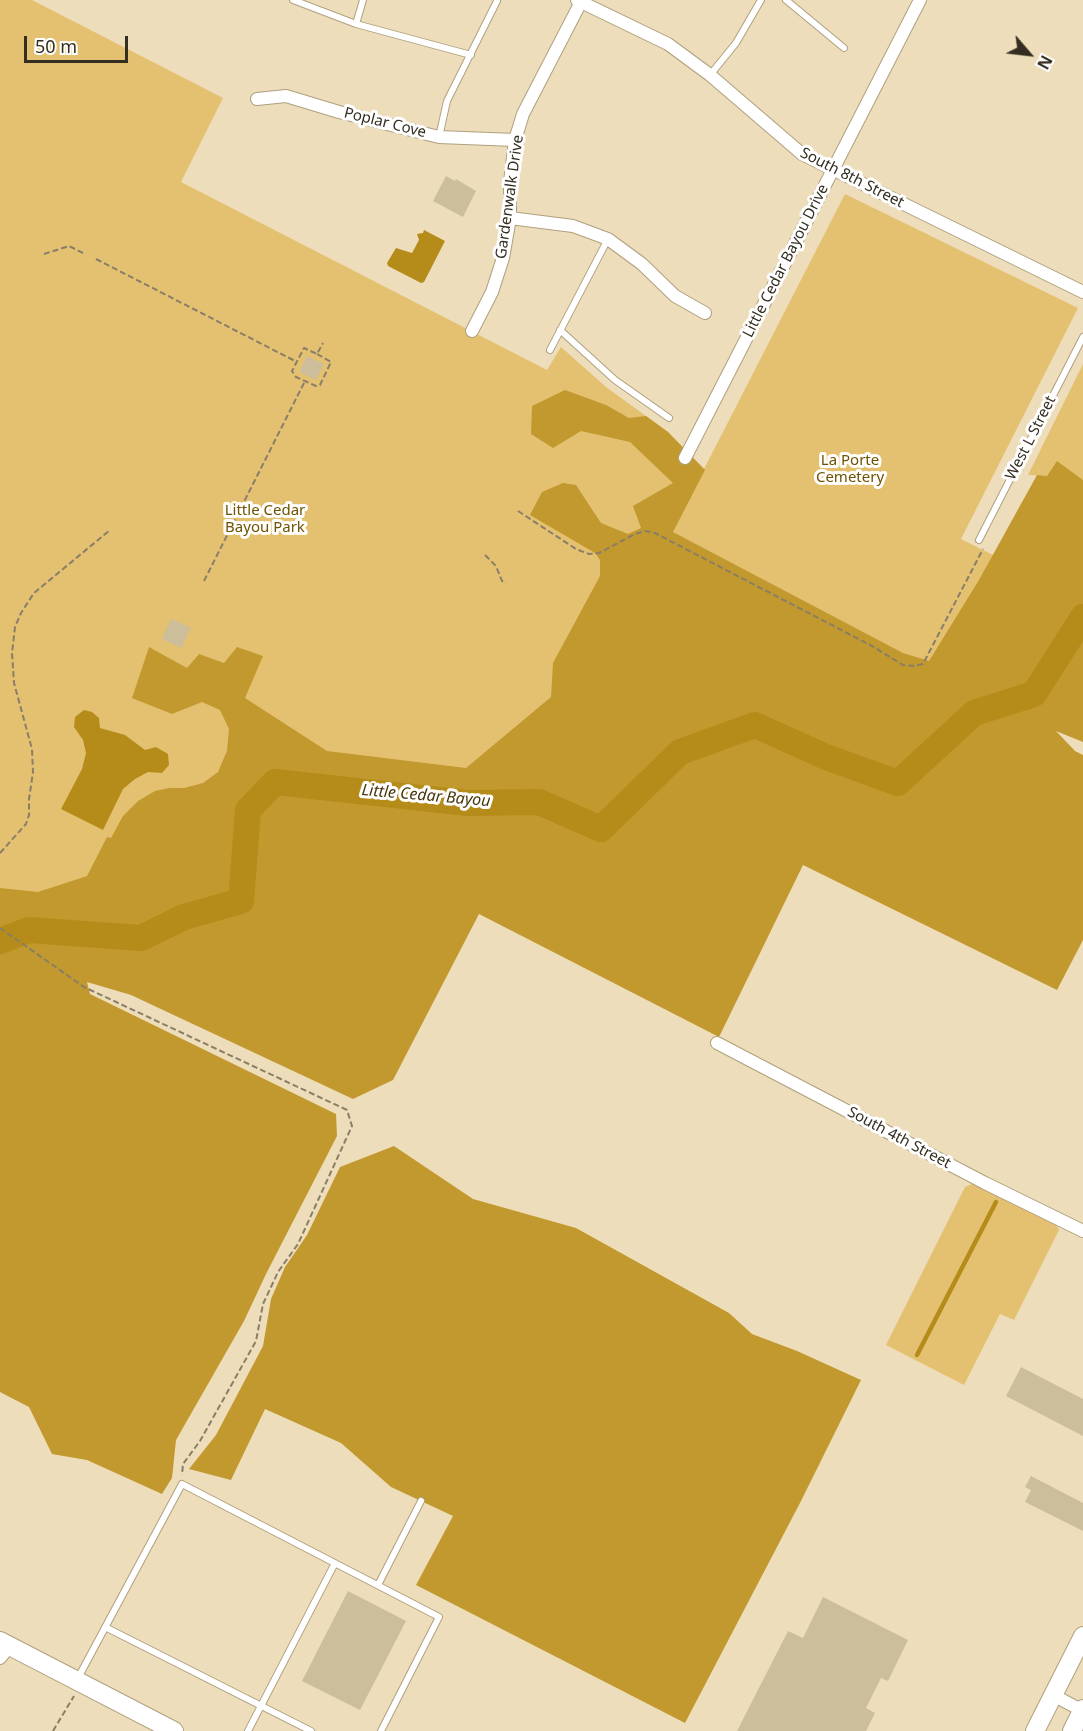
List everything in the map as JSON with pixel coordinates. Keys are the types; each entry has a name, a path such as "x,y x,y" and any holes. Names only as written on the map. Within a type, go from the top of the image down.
{"main road":[{"path":"1035,1731 1083,1636"},
{"path":"3,1648 76,1681 174,1731"},
{"path":"1072,1731 1083,1710"}],"street":[{"name":"Little Cedar Bayou Drive","path":"686,458 920,0"},
{"name":"South 8th Street","path":"580,1 668,44 710,75 801,154 1083,292"},
{"name":"Gardenwalk Drive","path":"471,331 498,275 503,258 510,218 510,182 515,141 523,114 580,1"},
{"name":"Poplar Cove","path":"257,99 286,96 339,112 440,137 515,141"},
{"path":"510,218 573,226 608,239 642,264 675,296 705,313"},
{"name":"South 4th Street","path":"717,1043 1083,1232"},
{"path":"1053,1695 1083,1710"}],"lane":[{"path":"294,0 356,24 471,55"},
{"path":"356,24 363,0"},
{"path":"710,75 736,43 761,0"},
{"path":"786,0 844,48"},
{"path":"440,137 447,101 497,1"},
{"path":"550,350 608,239"},
{"path":"560,330 615,380 669,418"},
{"name":"West L Street","path":"983,542 1083,337"},
{"path":"76,1681 182,1484 440,1617 381,1731"},
{"path":"378,1585 421,1501"},
{"path":"248,1731 335,1563"},
{"path":"105,1627 311,1731"}],"path":[{"path":"44,254 69,246 83,253"},
{"path":"96,259 297,362"},
{"path":"317,354 323,343"},
{"path":"304,348 317,354 332,362 320,385 312,385 296,377 292,371 304,348"},
{"path":"204,581 304,381"},
{"path":"518,511 576,549 589,554 599,553 635,534 645,531 655,533 872,646 903,665 913,666 923,664 983,542"},
{"path":"0,853 26,824 33,772 32,749 14,683 12,653 15,627 34,593 110,530"},
{"path":"485,555 496,566 502,581 506,583"},
{"path":"0,928 84,987 347,1110 352,1126 298,1244 278,1272 263,1304 256,1341 200,1441 183,1464 182,1484"},
{"path":"53,1731 74,1695 76,1681"}],"green space":[{"name":"Little Cedar Bayou Park","path":"0,0 32,0 223,98 181,182 547,370 561,347 606,387 668,432 704,469 845,194 1078,308 961,539 1005,561 936,697 560,751 0,941"},
{"path":"1083,364 1083,480 1057,462 1047,476 1028,475"},
{"path":"974,1183 1049,1220 1059,1230 1014,1320 1000,1314 964,1385 886,1345 965,1187"}],"shaded area":[{"path":"424,230 445,241 424,282 421,283 388,266 387,263 396,248 412,253 419,240 417,234 423,233"},
{"path":"565,390 606,405 629,418 646,416 668,432 705,470 673,532 903,653 929,661 979,580 1037,475 1047,476 1057,461 1083,480 1083,742 1056,731 1075,751 1083,755 1083,940 1057,990 803,865 719,1037 479,914 393,1080 353,1099 131,995 87,982 90,994 336,1114 337,1136 244,1321 176,1440 172,1478 162,1494 87,1460 52,1454 29,1407 0,1392 0,888 38,892 87,876 107,837 111,838 123,816 138,801 155,791 184,788 203,783 218,772 227,751 229,729 220,710 202,702 172,714 132,698 149,647 187,668 199,654 224,663 237,647 263,656 245,698 327,751 466,768 551,697 553,663 600,576 600,560 595,553 530,515 542,492 563,483 576,485 601,523 628,534 641,528 633,506 673,483 630,442 581,431 553,448 531,434 532,406"},
{"path":"84,710 92,712 99,718 100,728 125,735 145,750 156,747 168,754 169,765 162,773 148,772 123,789 103,830 61,809 82,769 86,753 83,740 74,727 75,717"},
{"path":"394,1146 473,1199 576,1228 729,1313 752,1334 797,1351 861,1380 801,1501 685,1723 416,1585 453,1516 391,1487 341,1443 265,1409 231,1480 189,1469 216,1435 263,1346 271,1299 285,1267 307,1235 340,1167"}],"building":[{"path":"446,176 476,191 463,217 433,201"},
{"path":"307,356 324,364 316,380 299,372"},
{"path":"171,619 191,628 181,648 162,639"},
{"path":"1021,1367 1083,1399 1083,1436 1006,1396"},
{"path":"1031,1476 1083,1503 1083,1531 1025,1502 1031,1490 1025,1487"},
{"path":"348,1591 406,1621 360,1710 302,1681"},
{"path":"823,1597 908,1640 888,1681 881,1678 866,1708 875,1713 866,1731 737,1731 788,1631 803,1638"}],"waterway":[{"name":"Little Cedar Bayou","path":"0,941 29,930 141,938 184,917 241,901 248,810 275,782 468,803 539,802 601,829 680,752 755,725 826,757 898,783 974,713 1034,694 1083,617"},
{"path":"917,1355 996,1202"}],"park label":[{"name":"La Porte Cemetery","path":"850,470"}]}
